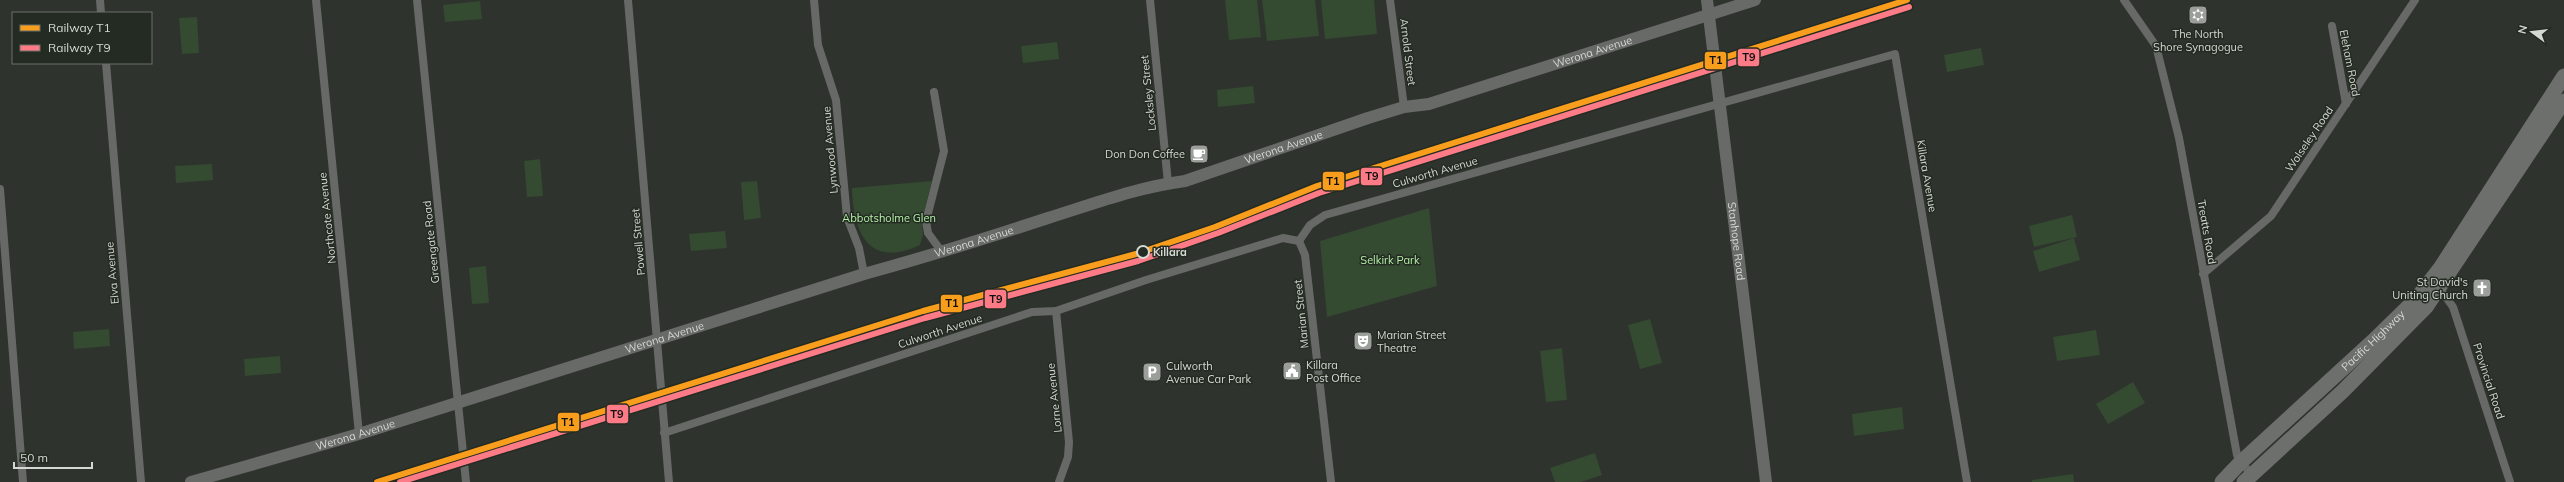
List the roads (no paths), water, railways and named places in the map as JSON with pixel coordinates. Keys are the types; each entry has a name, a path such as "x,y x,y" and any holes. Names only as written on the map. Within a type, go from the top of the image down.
{"highway":[{"name":"Pacific Highway","path":"2222,482 2241,462 2373,341 2416,298 2441,267 2564,76"},
{"name":"Pacific Highway","path":"2248,478 2344,391 2426,307 2440,289 2564,101"}],"street":[{"path":"100,0 101,12"},
{"name":"Northcote Avenue","path":"316,0 359,434"},
{"name":"Greengate Road","path":"417,0 466,482"},
{"name":"Powell Street","path":"628,0 669,482"},
{"name":"Lynwood Avenue","path":"814,0 818,45 836,100 847,217 859,248 864,274"},
{"name":"Locksley Street","path":"1150,0 1168,183"},
{"name":"Arnold Street","path":"1390,0 1404,107"},
{"name":"Stanhope Road","path":"1707,0 1766,482"},
{"name":"Werona Avenue","path":"191,482 359,434 864,274 942,252 1106,200 1168,183 1185,181 1368,118 1404,107 1429,104 1755,0"},
{"name":"Treatts Road","path":"2124,0 2156,46 2179,138 2237,455 2248,478"},
{"name":"Wolseley Road","path":"2203,274 2271,216 2415,0"},
{"name":"Eleham Road","path":"2332,26 2346,104"},
{"name":"Killara Avenue","path":"1720,102 1895,54 1967,482"},
{"name":"Elva Avenue","path":"106,64 141,482"},
{"path":"934,92 944,151 926,221 928,233 942,252"},
{"name":"Culworth Avenue","path":"664,432 1032,312 1056,311 1146,280 1278,239 1290,238 1299,241 1310,225 1325,215 1720,102"},
{"path":"0,189 23,482"},
{"name":"Marian Street","path":"1299,241 1305,255 1331,482"},
{"name":"Provincial Road","path":"2440,289 2453,307 2510,482"},
{"name":"Lorne Avenue","path":"1056,311 1069,447 1068,458 1059,482"}],"rail line":[{"name":"T1","path":"377,482 923,311 1136,254 1215,227 1317,186 1907,0"},
{"name":"T9","path":"400,482 925,318 1138,261 1218,233 1319,193 1909,7"}],"place":[{"name":"The North Shore Synagogue","path":"2198,15"},
{"name":"Don Don Coffee","path":"1199,154"},
{"name":"Killara","path":"1143,252"},
{"name":"St David's Uniting Church","path":"2482,288"},
{"name":"Marian Street Theatre","path":"1363,341"},
{"name":"Killara Post Office","path":"1292,371"},
{"name":"Culworth Avenue Car Park","path":"1152,372"}],"park label":[{"name":"Abbotsholme Glen","path":"889,218"},
{"name":"Selkirk Park","path":"1390,260"}]}
